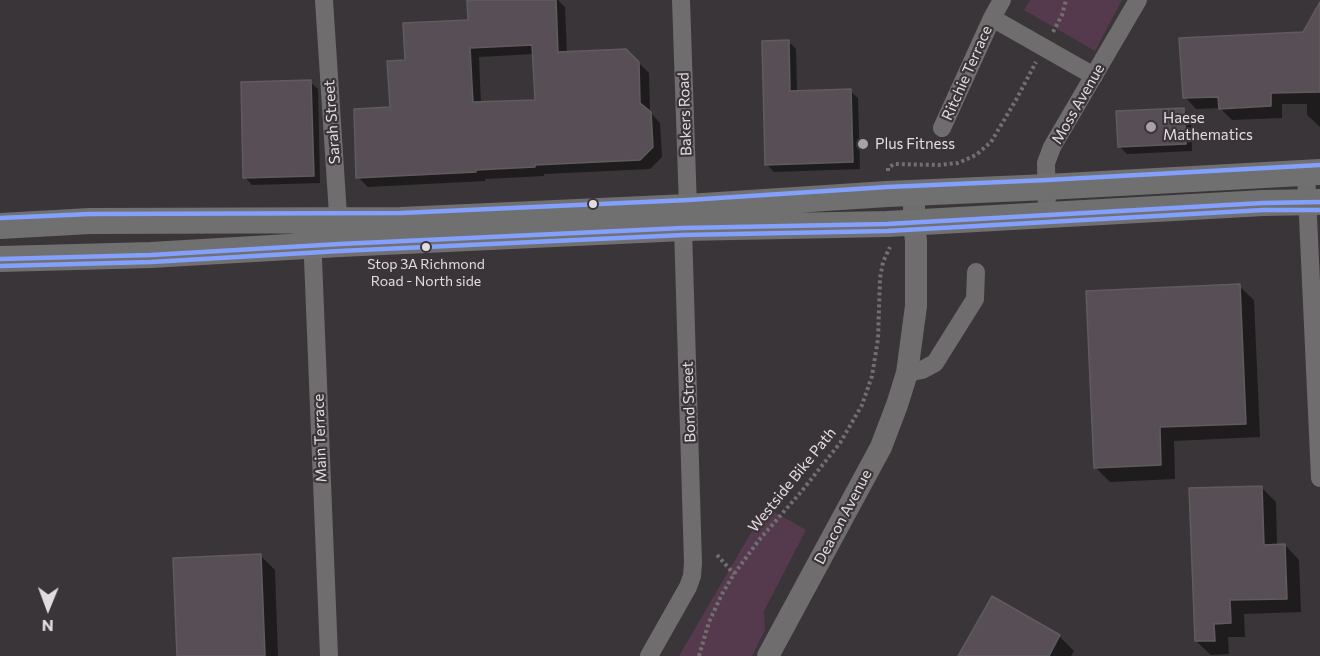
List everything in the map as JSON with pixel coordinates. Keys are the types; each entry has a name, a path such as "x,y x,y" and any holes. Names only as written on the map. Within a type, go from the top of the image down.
{"main road":[{"path":"686,218 914,194 1313,172"},
{"path":"0,260 312,246 339,232 686,218 914,223 1314,202"},
{"path":"0,226 90,221 311,220 339,232"}],"street":[{"name":"Sarah Street","path":"324,0 339,232"},
{"name":"Bakers Road","path":"681,0 686,218"},
{"name":"Ritchie Terrace","path":"942,128 1002,0"},
{"name":"Moss Avenue","path":"1047,216 1046,163 1052,147 1138,0"},
{"name":"Ritchie Terrace","path":"992,18 1094,76"},
{"path":"1313,172 1320,478"},
{"name":"Deacon Avenue","path":"768,656 881,447 897,405 906,373 916,306 914,194"},
{"name":"Bond Street","path":"649,656 692,576 694,549 686,218"},
{"name":"Main Terrace","path":"311,220 329,656"},
{"path":"906,373 922,370 935,363 975,299 976,272"}],"path":[{"path":"1049,38 1062,15 1066,0"},
{"path":"886,177 888,168 894,164 938,165 958,163 976,156 991,142 1017,100 1038,59"},
{"name":"Westside Bike Path","path":"699,656 709,622 734,574 759,540 840,443 862,405 872,376 879,339 880,278 890,242"},
{"path":"717,555 734,574"}],"shaded area":[{"path":"1030,0 1122,0 1095,51 1024,10"},
{"path":"766,507 806,530 764,611 765,630 752,656 679,656"}],"building":[{"path":"467,0 556,0 558,52 626,49 639,62 640,103 651,112 653,147 640,160 356,178 354,109 390,107 387,61 405,60 403,23 468,20","holes":["532,45 535,100 473,102 470,48"]},
{"path":"1320,2 1320,92 1271,93 1271,106 1219,109 1218,97 1183,98 1179,38 1303,32"},
{"path":"789,40 790,91 851,89 853,162 765,165 762,41"},
{"path":"311,80 314,176 243,178 241,82"},
{"name":"Haese Mathematics","path":"1184,108 1186,144 1118,147 1116,111"},
{"path":"1240,284 1246,424 1160,427 1161,465 1094,468 1086,291"},
{"path":"1262,486 1264,545 1285,544 1287,599 1230,600 1231,623 1214,624 1215,641 1195,641 1189,488"},
{"path":"261,554 265,656 177,656 173,558"},
{"path":"992,596 1060,635 1049,656 958,656"}],"transit line":[{"path":"0,218 90,214 401,213 688,200 887,187 1320,165"},
{"path":"0,259 151,255 683,228 887,224 1263,203 1320,202"},
{"path":"0,266 151,262 683,235 887,231 1263,210 1320,210"}],"place":[{"name":"Haese Mathematics","path":"1151,127"},
{"name":"Plus Fitness","path":"863,144"},
{"name":"Stop 3A Richmond Road - North side","path":"426,247"}]}
